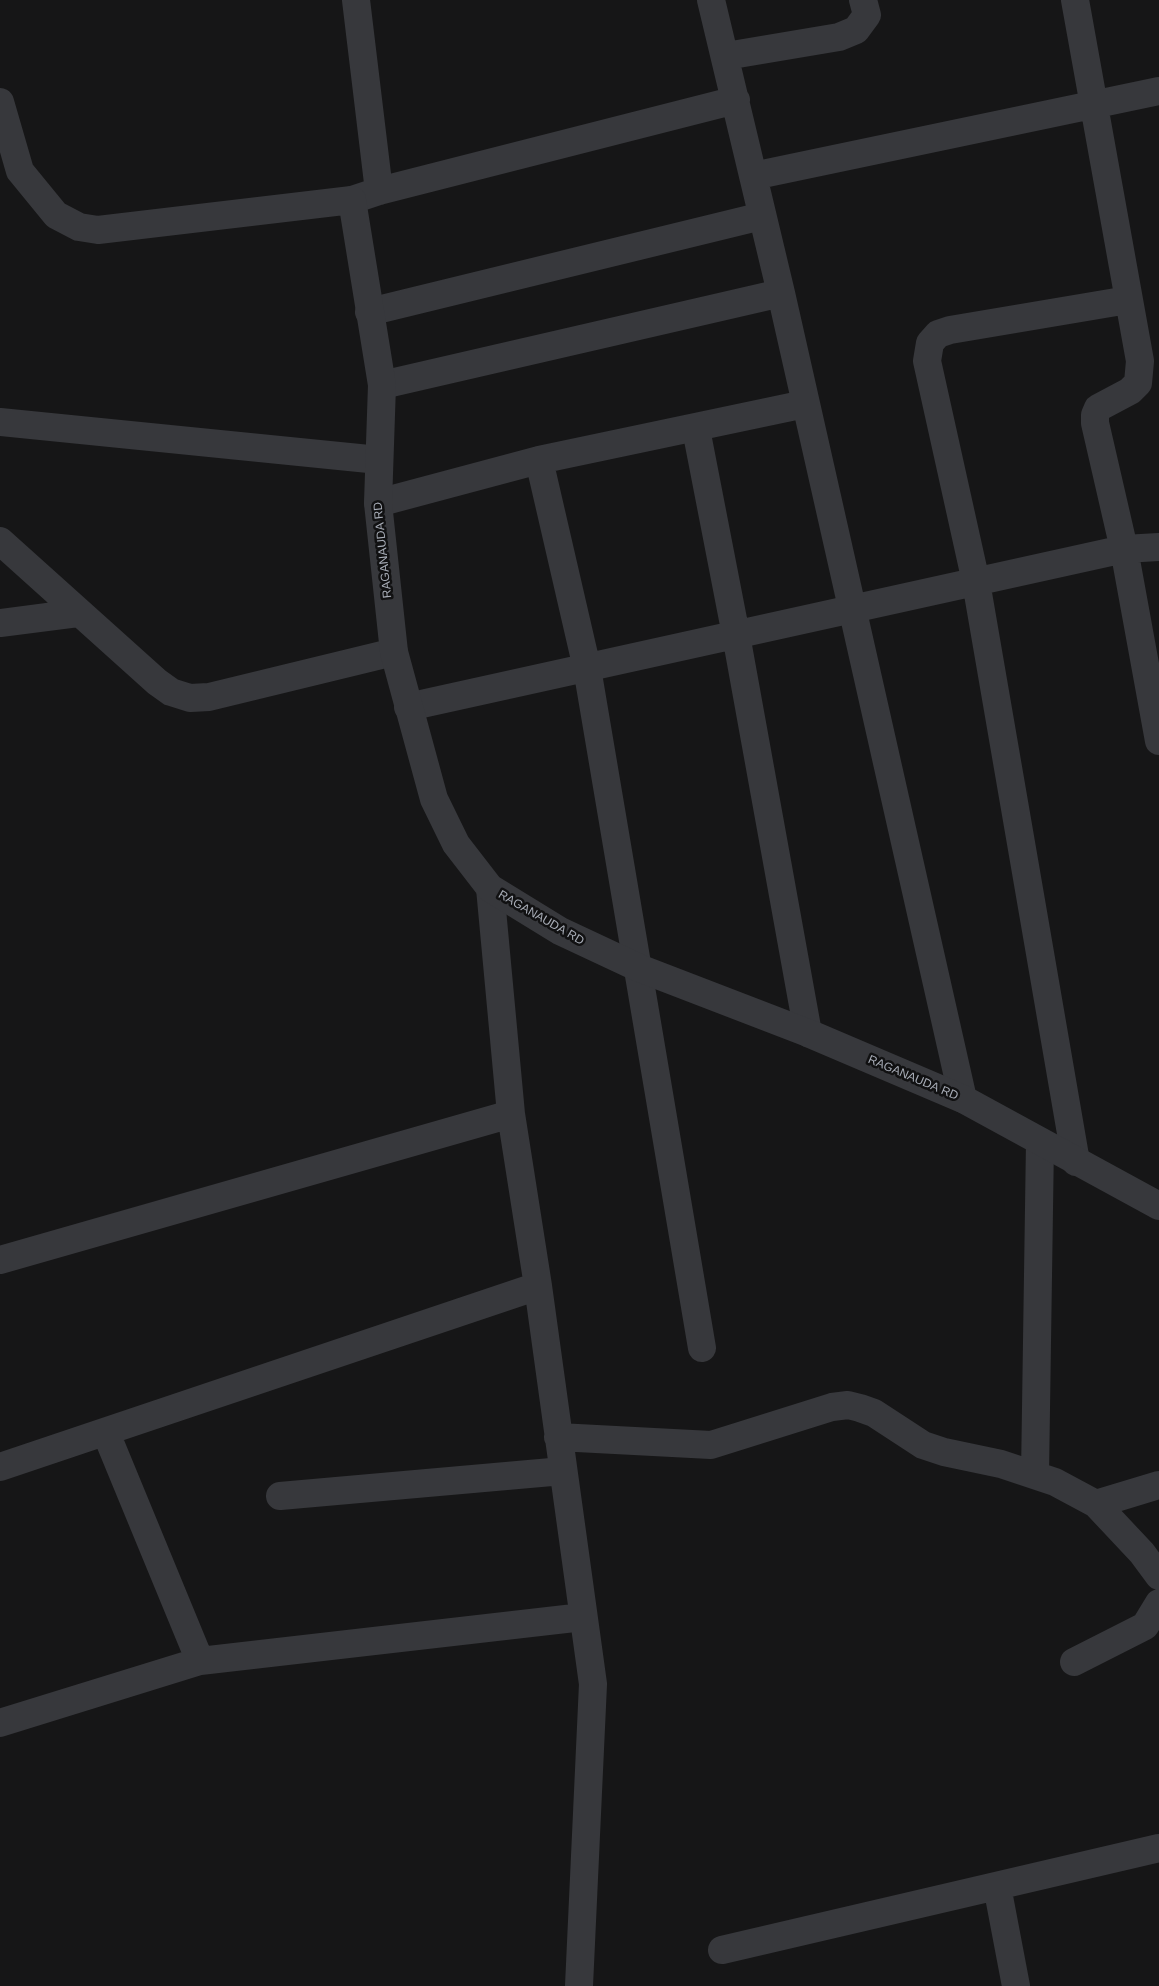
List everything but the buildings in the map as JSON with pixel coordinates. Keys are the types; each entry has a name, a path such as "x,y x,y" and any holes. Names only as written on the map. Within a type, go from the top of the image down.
{"street":[{"path":"356,0 379,191"},
{"path":"711,0 726,56 963,1099"},
{"path":"726,56 839,37 856,30 867,15 863,0"},
{"path":"1075,0 1140,361 1138,383 1130,391 1098,408 1095,415 1124,549 1159,741"},
{"path":"753,176 1159,90"},
{"path":"0,102 20,171 56,215 79,227 98,230 352,200 379,191 736,100"},
{"name":"RAGANAUDA RD","path":"352,200 382,386 378,502 394,652 434,799 456,844 490,888 560,931 639,968 808,1033 963,1099 1159,1206"},
{"path":"369,312 762,216"},
{"path":"382,386 780,293"},
{"path":"1076,1162 976,582 927,361 930,343 938,334 950,330 1128,300"},
{"path":"378,502 539,460 805,404"},
{"path":"0,422 380,460"},
{"path":"696,428 736,635 808,1033"},
{"path":"539,460 587,668 702,1348"},
{"path":"0,541 157,682 171,692 190,698 209,697 394,652"},
{"path":"408,707 1124,549 1159,547"},
{"path":"0,623 78,613"},
{"path":"490,888 511,1114 538,1286 562,1471 593,1684 580,1986"},
{"path":"0,1260 511,1114"},
{"path":"1035,1476 1040,1142"},
{"path":"0,1467 106,1433 538,1286"},
{"path":"558,1437 711,1444 809,1414 848,1405 874,1413 923,1444 944,1452 1001,1464 1056,1482 1096,1504 1142,1554 1159,1576"},
{"path":"106,1433 200,1661"},
{"path":"280,1496 562,1471"},
{"path":"1096,1504 1159,1485"},
{"path":"1074,1662 1144,1626 1159,1603"},
{"path":"0,1723 200,1661 583,1617"},
{"path":"722,1950 1159,1848"},
{"path":"997,1886 1016,1986"}]}
